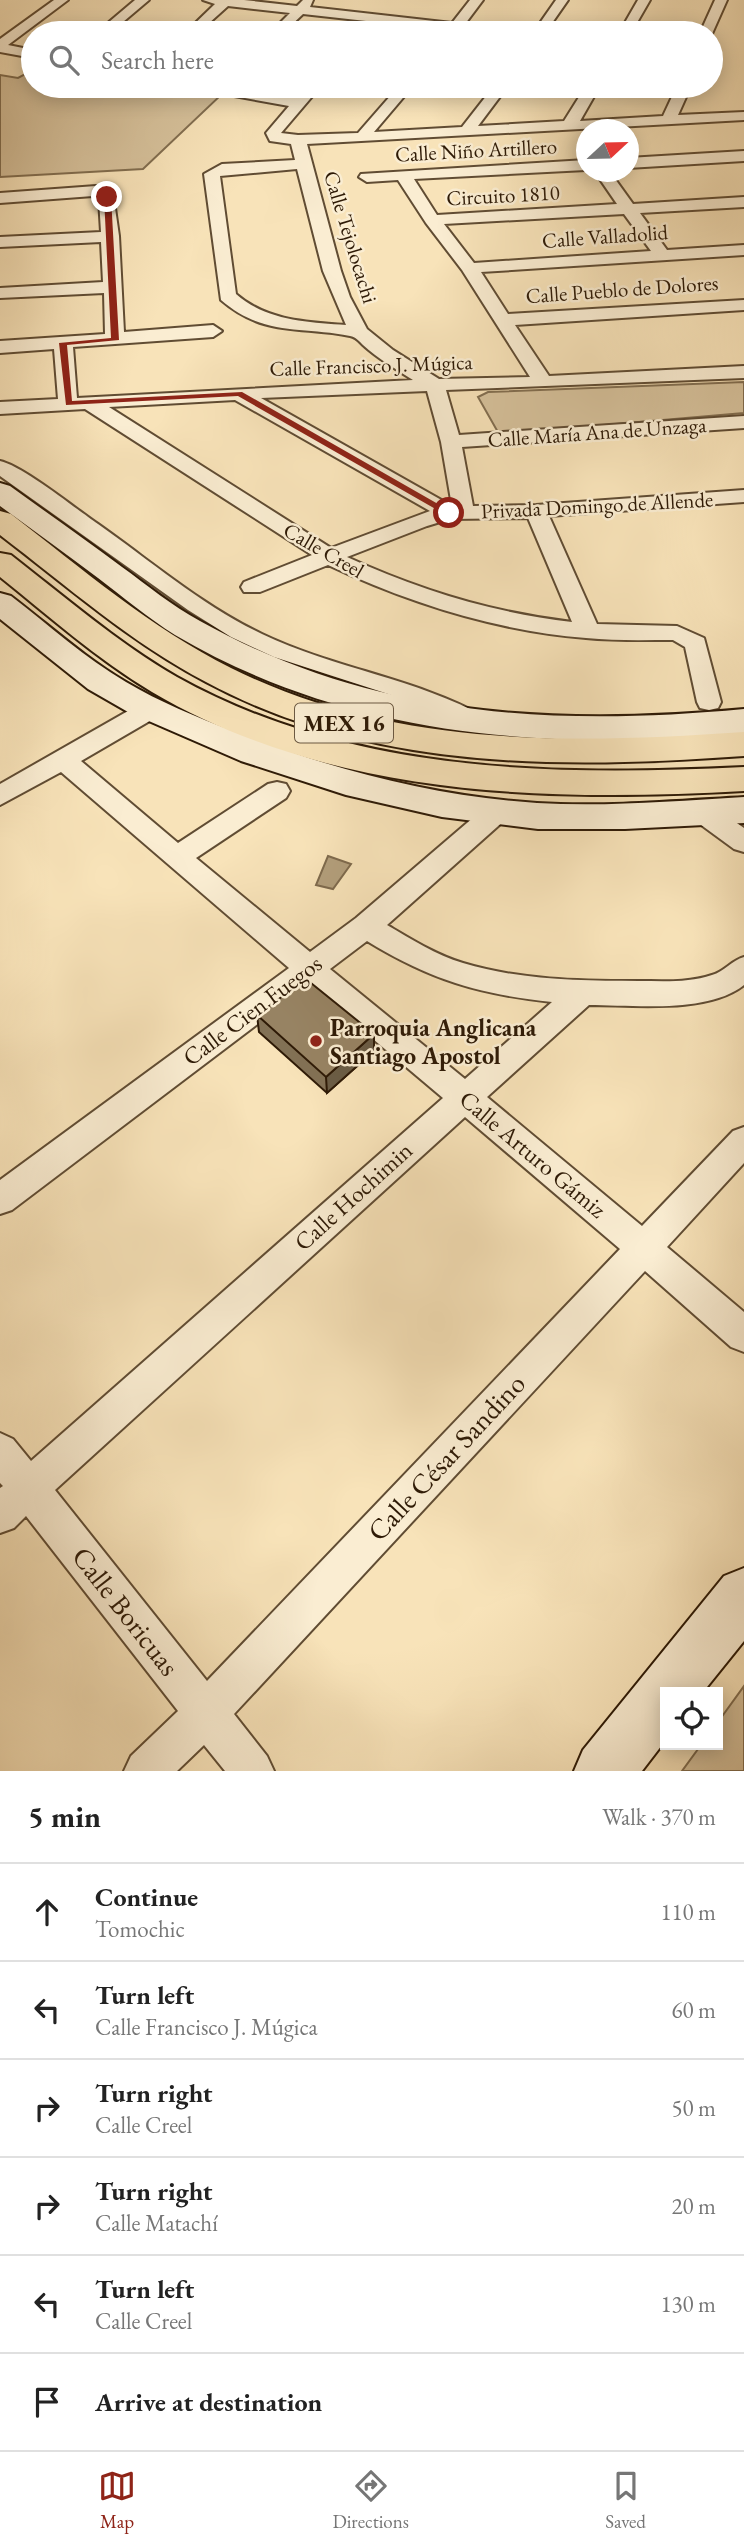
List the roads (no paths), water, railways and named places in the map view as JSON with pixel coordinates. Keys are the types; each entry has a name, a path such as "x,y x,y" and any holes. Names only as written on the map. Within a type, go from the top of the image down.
{"highway":[{"name":"MEX 16","path":"0,520 158,639 221,677 303,711 386,735 473,748 578,754 744,744"},
{"name":"MEX 16","path":"0,562 125,659 190,698 278,735 383,766 464,779 569,785 744,779"}],"main road":[{"path":"0,492 187,629 277,660 321,688 401,710 478,724 569,732 611,732 744,722"},
{"path":"0,603 101,682 150,709 250,752 364,786 456,807 497,812 584,817 744,810"},
{"path":"671,1687 744,1597"},
{"path":"604,1771 660,1701"}],"street":[{"path":"34,21 62,0"},
{"path":"117,21 143,0"},
{"path":"209,0 300,10 382,14 413,21"},
{"path":"289,21 310,0"},
{"path":"460,21 477,0"},
{"path":"547,21 562,0"},
{"path":"632,21 644,0"},
{"path":"712,21 721,0"},
{"path":"204,21 226,1"},
{"path":"375,21 382,14"},
{"path":"0,46 21,30"},
{"path":"0,46 21,51"},
{"path":"272,98 298,103"},
{"path":"303,98 273,137 298,140 744,116"},
{"path":"362,137 396,98"},
{"path":"467,131 492,98"},
{"path":"569,126 586,98"},
{"path":"668,120 678,98"},
{"name":"Calle Tejolocachi","path":"298,140 339,291 358,331 398,362 435,385"},
{"path":"639,162 744,156"},
{"path":"304,164 222,169 214,172 211,177 227,296 243,309 275,321 358,331"},
{"name":"Calle Niño Artillero","path":"367,177 576,166"},
{"path":"403,175 432,220 469,268 543,382"},
{"path":"609,182 662,256"},
{"path":"0,198 96,191 109,200 115,340"},
{"name":"Circuito 1810","path":"432,220 744,202"},
{"path":"0,242 111,236"},
{"name":"Calle Valladolid","path":"469,268 744,250"},
{"path":"0,293 113,287"},
{"name":"Calle Pueblo de Dolores","path":"503,320 744,305"},
{"path":"0,347 213,331"},
{"path":"63,343 79,403"},
{"name":"Calle Francisco J. Múgica","path":"0,408 239,394 744,372"},
{"path":"435,385 451,442 457,513"},
{"path":"239,394 457,513"},
{"name":"Calle Creel","path":"79,403 331,558 406,591 520,621 588,631 686,635 696,643 709,702"},
{"name":"Calle María Ana de Unzaga","path":"451,442 744,422"},
{"path":"0,467 277,660"},
{"name":"Privada Domingo de Allende","path":"252,587 419,521 457,513 536,511 744,496"},
{"path":"536,511 588,631"},
{"path":"0,796 150,709"},
{"name":"Calle Arturo Gámiz","path":"63,760 744,1335"},
{"path":"176,858 277,791"},
{"name":"Calle Cien Fuegos","path":"0,1199 366,926 497,812"},
{"path":"702,812 744,842"},
{"path":"366,926 412,954 455,973 505,985 582,993 699,991 723,985 744,968"},
{"name":"Calle Hochimin","path":"15,1501 582,993"},
{"name":"Calle César Sandino","path":"146,1771 206,1713 744,1141"},
{"name":"Calle Boricuas","path":"0,1452 15,1501 206,1713 252,1771"}],"place":[{"name":"Parroquia Anglicana Santiago Apostol","path":"316,1041"}]}
